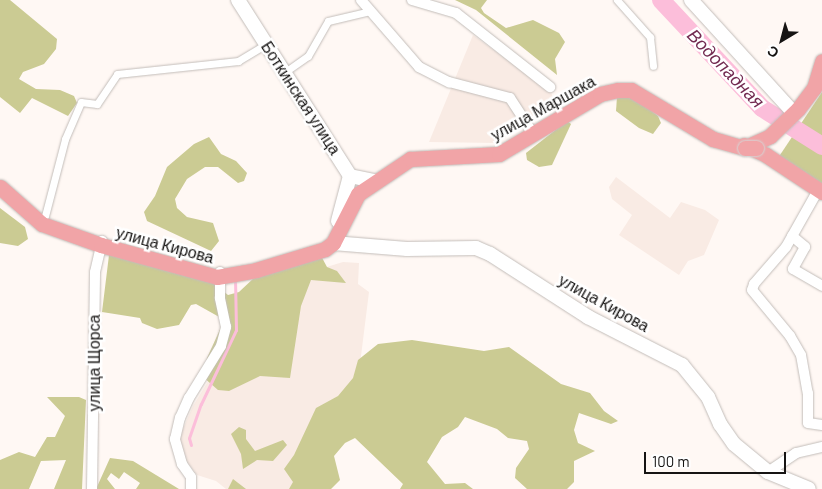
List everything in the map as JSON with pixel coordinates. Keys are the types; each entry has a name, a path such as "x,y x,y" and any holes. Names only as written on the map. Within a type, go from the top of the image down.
{"main road":[{"name":"Боткинская улица","path":"238,0 266,44 363,179"},
{"path":"690,0 793,115"},
{"path":"743,144 780,132 814,88 822,61"},
{"name":"улица Маршака","path":"333,243 358,194 363,179 406,156 443,150 498,149 601,86 619,82 642,87 662,103 743,144"},
{"name":"улица Маршака","path":"363,179 410,159 499,154 600,94 631,90 713,139 743,144"},
{"path":"743,144 770,136 793,115"},
{"path":"743,144 820,193"},
{"path":"743,144 820,193"},
{"name":"улица Кирова","path":"0,176 45,216 101,241"},
{"path":"333,243 338,221 351,194 363,179"},
{"name":"улица Кирова","path":"0,187 39,223 220,273 333,243 407,249 476,248 588,317 682,365 708,397 730,440 768,472 809,489"}],"street":[{"path":"361,0 419,67 449,82 510,98 531,130"},
{"path":"412,0 456,13 550,87"},
{"path":"617,0 650,37 653,66"},
{"path":"286,72 308,56 328,20 370,11"},
{"path":"45,216 65,140 81,102 97,104 116,74 238,61 266,44"},
{"path":"820,193 792,236 754,284 752,290 790,336 800,355 808,393 808,424 822,425"},
{"path":"792,236 805,247 793,269 822,286"},
{"name":"улица Щорса","path":"92,489 95,272 101,241"},
{"path":"191,489 191,477 182,464 175,439 186,404 221,346 226,327 220,298 220,273"},
{"path":"768,472 796,453 822,447"}],"shaded area":[{"path":"473,35 551,92 553,98 533,121 496,143 429,142"},
{"path":"616,177 670,218 681,202 705,210 719,220 704,255 688,261 679,275 619,235 632,215 612,199 609,187"},
{"path":"343,262 359,263 358,284 369,292 357,388 298,489 226,489 216,481 197,475 186,461 178,440 193,406 226,352 310,272"}],"green space":[{"path":"0,0 10,0 57,39 56,49 44,64 23,72 19,79 36,89 60,90 74,96 77,103 68,116 32,98 20,113 0,97"},
{"path":"455,0 487,0 481,8 484,13 506,28 533,20 559,33 565,42 555,59 557,75 476,10"},
{"path":"822,92 822,191 778,158"},
{"path":"632,96 658,116 661,123 653,134 639,128 616,111 617,97"},
{"path":"567,121 571,124 552,165 539,167 527,160 526,153"},
{"path":"209,137 221,154 236,161 247,173 244,181 238,183 218,167 205,167 187,179 175,199 177,208 187,217 213,223 219,241 211,251 147,221 144,212 155,196 167,167 194,144"},
{"path":"0,208 25,227 28,239 18,246 0,243"},
{"path":"110,247 212,282 228,295 239,292 258,274 320,254 327,267 337,271 346,283 311,280 301,306 290,378 260,376 229,391 218,390 203,377 207,358 222,325 221,318 196,304 191,305 179,325 157,329 142,323 140,318 102,312"},
{"path":"412,340 484,351 509,347 561,384 590,393 604,411 618,421 611,424 579,413 574,430 578,443 595,451 574,461 574,482 567,489 527,489 515,478 516,468 529,449 527,441 508,438 497,429 465,417 458,427 442,437 427,462 445,484 465,483 473,489 400,489 403,484 355,438 345,443 334,456 340,480 331,489 289,489 293,482 284,469 294,455 316,408 338,396 353,378 358,360 378,344"},
{"path":"47,397 79,397 86,400 82,489 54,489 66,460 41,461 29,489 0,489 0,460 19,452 35,457 47,437 55,437 65,416"},
{"path":"239,427 246,430 246,439 255,451 283,440 287,445 273,461 257,460 243,469 241,454 231,434"},
{"path":"110,458 133,461 179,489 136,489 140,483 124,472 119,479 111,473 107,479 115,489 96,489"},
{"path":"233,479 246,489 228,489"}],"waterway":[{"name":"Водопадная","path":"661,0 762,108 822,146"},
{"path":"191,445 189,438 201,404 236,330 235,279"}]}
